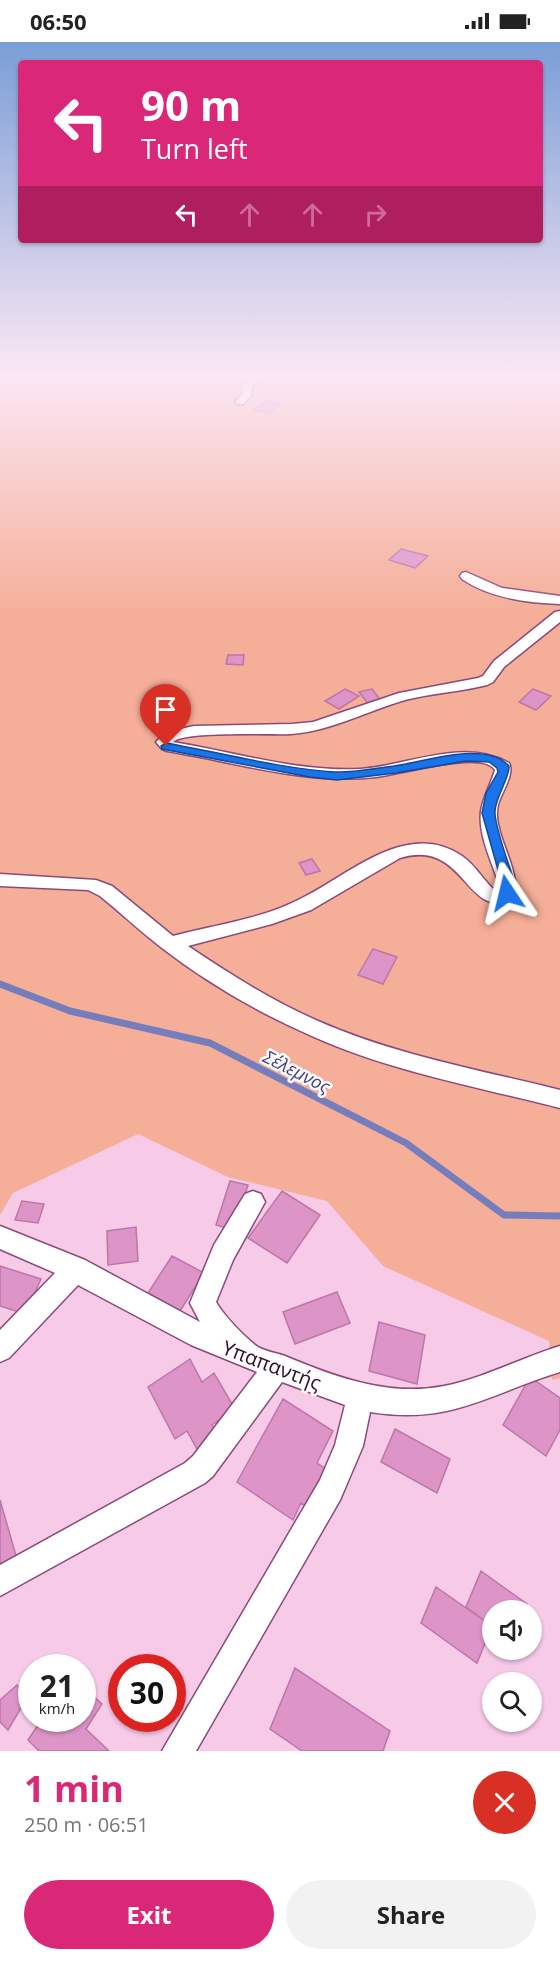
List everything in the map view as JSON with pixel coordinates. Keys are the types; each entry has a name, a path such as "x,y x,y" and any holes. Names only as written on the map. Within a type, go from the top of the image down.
{"street":[{"path":"466,576 480,584 508,593 536,599 560,600"},
{"path":"170,944 272,917 304,905 394,854 407,849 419,848 446,855 462,865 488,895 494,897 507,893 508,884 489,813 492,793 504,772 503,766 491,759 466,757 396,770 337,776 166,746 164,742 171,735 194,730 292,729 315,726 404,696 482,682 488,679 499,664 560,615"},
{"path":"0,880 90,884 106,891 170,944 252,997 311,1027 406,1060 560,1099"},
{"path":"250,1358 212,1319 203,1303 223,1253 253,1202"},
{"name":"Υπαπαντής","path":"0,1237 76,1269 200,1336 250,1358 360,1398 395,1402 427,1402 466,1395 542,1363 560,1359"},
{"path":"0,1349 76,1269"},
{"path":"0,1581 195,1473 203,1466 278,1367"},
{"path":"178,1751 330,1490 349,1446 360,1398"}],"shaded area":[{"path":"0,457 560,457 560,1378 552,1380 549,1341 383,1266 327,1201 228,1177 138,1134 13,1193 0,1215"}],"building":[{"path":"401,549 428,556 415,568 389,560"},
{"path":"228,655 244,655 243,665 226,664"},
{"path":"345,689 359,696 339,709 325,701"},
{"path":"372,689 382,702 369,705 359,692"},
{"path":"533,689 551,696 536,710 519,702"},
{"path":"312,859 320,871 306,875 299,863"},
{"path":"373,949 397,957 383,984 358,975"},
{"path":"230,1181 248,1185 234,1230 216,1225"},
{"path":"282,1191 320,1215 287,1263 248,1238"},
{"path":"22,1201 44,1204 38,1223 15,1220"},
{"path":"136,1227 138,1261 108,1265 107,1231"},
{"path":"172,1256 204,1273 180,1311 148,1293"},
{"path":"0,1266 41,1279 25,1314 0,1306"},
{"path":"337,1292 350,1323 295,1344 283,1312"},
{"path":"379,1322 425,1335 417,1384 369,1371"},
{"path":"190,1359 202,1382 214,1373 235,1409 212,1425 217,1435 197,1449 187,1431 175,1439 148,1387"},
{"path":"530,1377 560,1398 560,1430 546,1456 503,1425"},
{"path":"283,1399 333,1431 317,1463 329,1471 309,1509 301,1503 293,1520 237,1482"},
{"path":"395,1429 450,1459 437,1493 381,1462"},
{"path":"0,1500 17,1559 0,1569"},
{"path":"481,1571 521,1600 482,1600 482,1619 466,1607"},
{"path":"436,1587 482,1619 482,1651 477,1663 421,1623"},
{"path":"295,1668 390,1731 383,1751 302,1751 270,1729"},
{"path":"18,1686 18,1713 8,1730 0,1722 0,1700"},
{"path":"96,1699 102,1704 96,1713"},
{"path":"33,1732 89,1732 109,1751 39,1751 28,1740"}],"waterway":[{"name":"Σέλεμνος","path":"0,984 70,1011 210,1043 406,1143 504,1215 560,1216"}],"route":[{"path":"166,746 337,776 396,770 466,757 481,756 499,762 504,772 492,793 489,813 490,825 508,884 507,893"}]}
